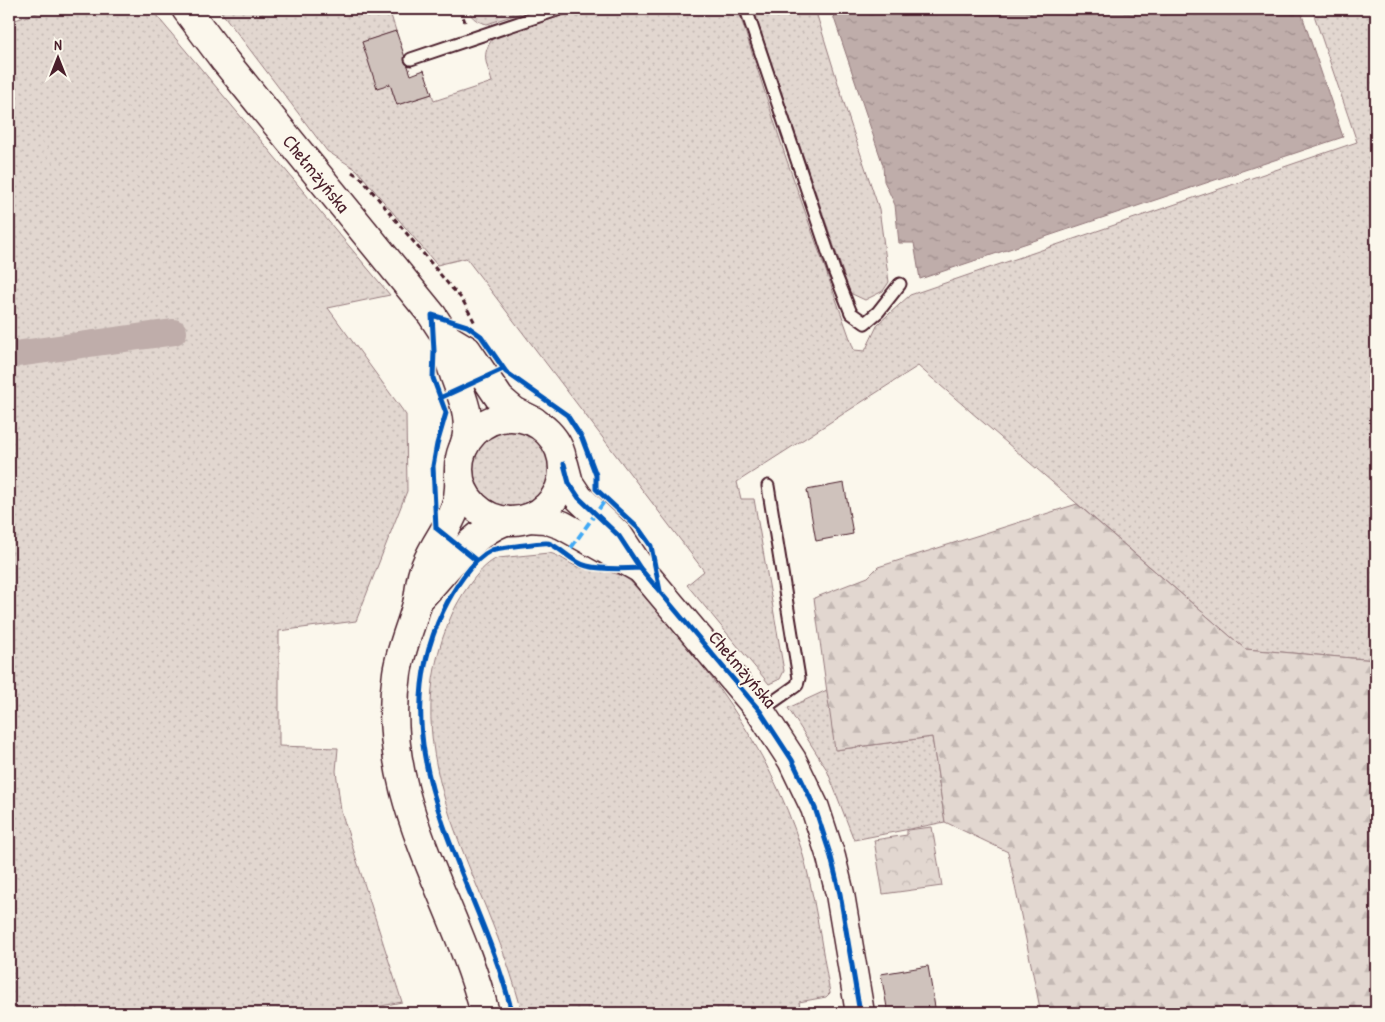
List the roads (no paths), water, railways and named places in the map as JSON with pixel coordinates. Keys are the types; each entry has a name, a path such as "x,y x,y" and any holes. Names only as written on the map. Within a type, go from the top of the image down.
{"street":[{"name":"Chełmżyńska","path":"186,9 432,315 448,338 467,350 484,377 505,404 534,421"},
{"name":"Chełmżyńska","path":"448,338 449,358 466,405 468,417 467,436 464,446"},
{"path":"417,601 478,536 494,525 517,519 548,506 558,494 563,480 564,464 561,451 555,439 546,428 534,421 521,417 507,416 494,419 482,425 472,434 464,446 460,459 457,508 424,568 417,601 403,645 395,687 394,719 398,768 406,798 416,828 464,947 485,1013"},
{"name":"Chełmżyńska","path":"564,464 569,484 579,498 619,536 640,568 760,711 792,760 821,825 831,857 840,894 860,1013"},
{"path":"459,473 466,495 474,505 494,518 517,519"},
{"name":"Chełmżyńska","path":"517,519 545,519 562,525 640,568"}],"lane":[{"path":"411,59 560,9"},
{"path":"746,9 835,273 851,313 865,324 878,312 900,284"},
{"path":"760,711 797,685 799,678 768,486"}],"water":[{"path":"833,9 1300,9 1343,137 920,279 914,243 899,243 895,205 884,181 883,165 832,12"}],"waterway":[{"path":"9,355 174,332"}]}
